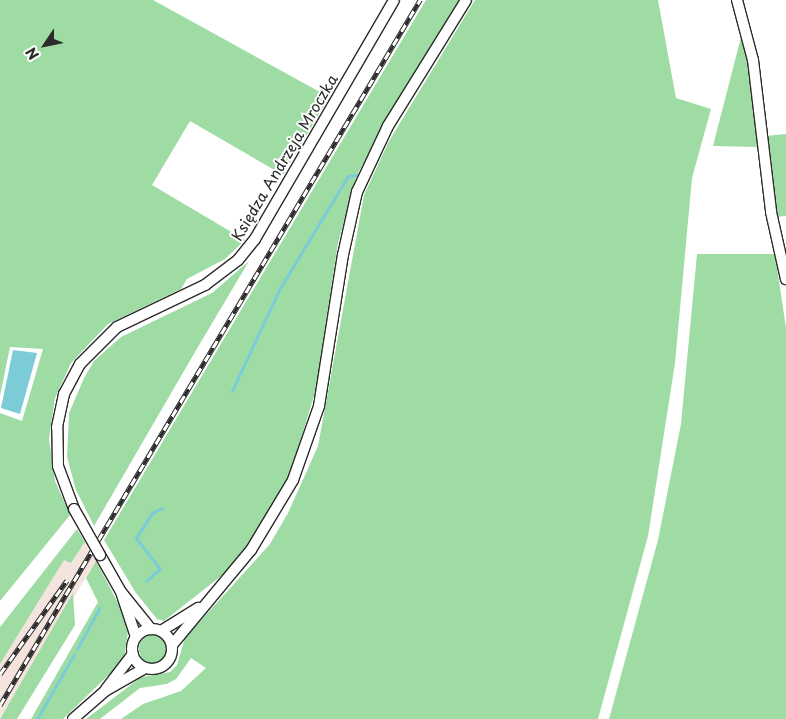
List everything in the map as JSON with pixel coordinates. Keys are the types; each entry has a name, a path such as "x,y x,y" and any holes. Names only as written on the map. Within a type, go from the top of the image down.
{"street":[{"name":"Księdza Andrzeja Mroczka","path":"136,637 121,592 74,509 58,466 57,428 64,394 80,364 117,327 205,285 246,251 394,0"},
{"path":"73,719 105,691 144,668 166,665 172,644 199,608 251,550 293,480 319,406 343,254 358,192 388,126 466,0"},
{"path":"737,4 753,60 768,193 786,279"},
{"name":"Księdza Andrzeja Mroczka","path":"121,592 156,630"},
{"path":"105,691 133,654 136,637 156,630 199,608"},
{"path":"156,630 172,644"},
{"path":"133,654 144,668"}],"shaded area":[{"path":"85,542 96,561 0,718 0,664 64,559 71,563"}],"green space":[{"path":"0,0 153,0 329,97 283,175 190,121 152,185 245,240 225,259 187,279 181,289 108,324 71,363 55,398 49,439 55,481 70,515 0,601 0,413 22,421 43,349 10,347 0,396"},
{"path":"426,0 460,0 392,110 357,175 338,243 316,389 291,472 272,509 230,569 164,621 157,619 136,593 104,540"},
{"path":"475,0 658,0 676,98 711,109 692,178 675,363 648,536 598,719 121,719 143,704 181,691 206,668 191,658 176,679 167,684 140,688 100,719 86,719 141,677 170,672 177,665 185,638 270,544 288,513 318,446 364,195 389,141"},
{"path":"741,37 748,51 759,147 713,146"},
{"path":"786,134 786,216 775,217 765,136"},
{"path":"697,254 775,254 786,328 786,719 609,719 658,540 681,424"},
{"path":"249,261 94,526 76,490 67,457 69,413 84,378 94,361 121,337 212,293"},
{"path":"77,529 85,542 71,563 64,560 0,664 0,627"},
{"path":"96,561 129,624 124,660 63,719 31,719 98,602 86,578"},
{"path":"73,593 75,625 17,719 0,719"},
{"path":"153,635 163,639 167,649 163,659 153,663 143,659 139,649 143,639"}],"water":[{"path":"13,350 37,353 20,414 1,408"}],"waterway":[{"path":"232,391 279,290 348,176 357,175"},
{"path":"146,581 160,569 136,538 152,513 162,508"},
{"path":"77,649 99,609"},
{"path":"37,719 74,655"}],"railway":[{"path":"0,705 420,0"},
{"path":"0,674 67,580"}]}
